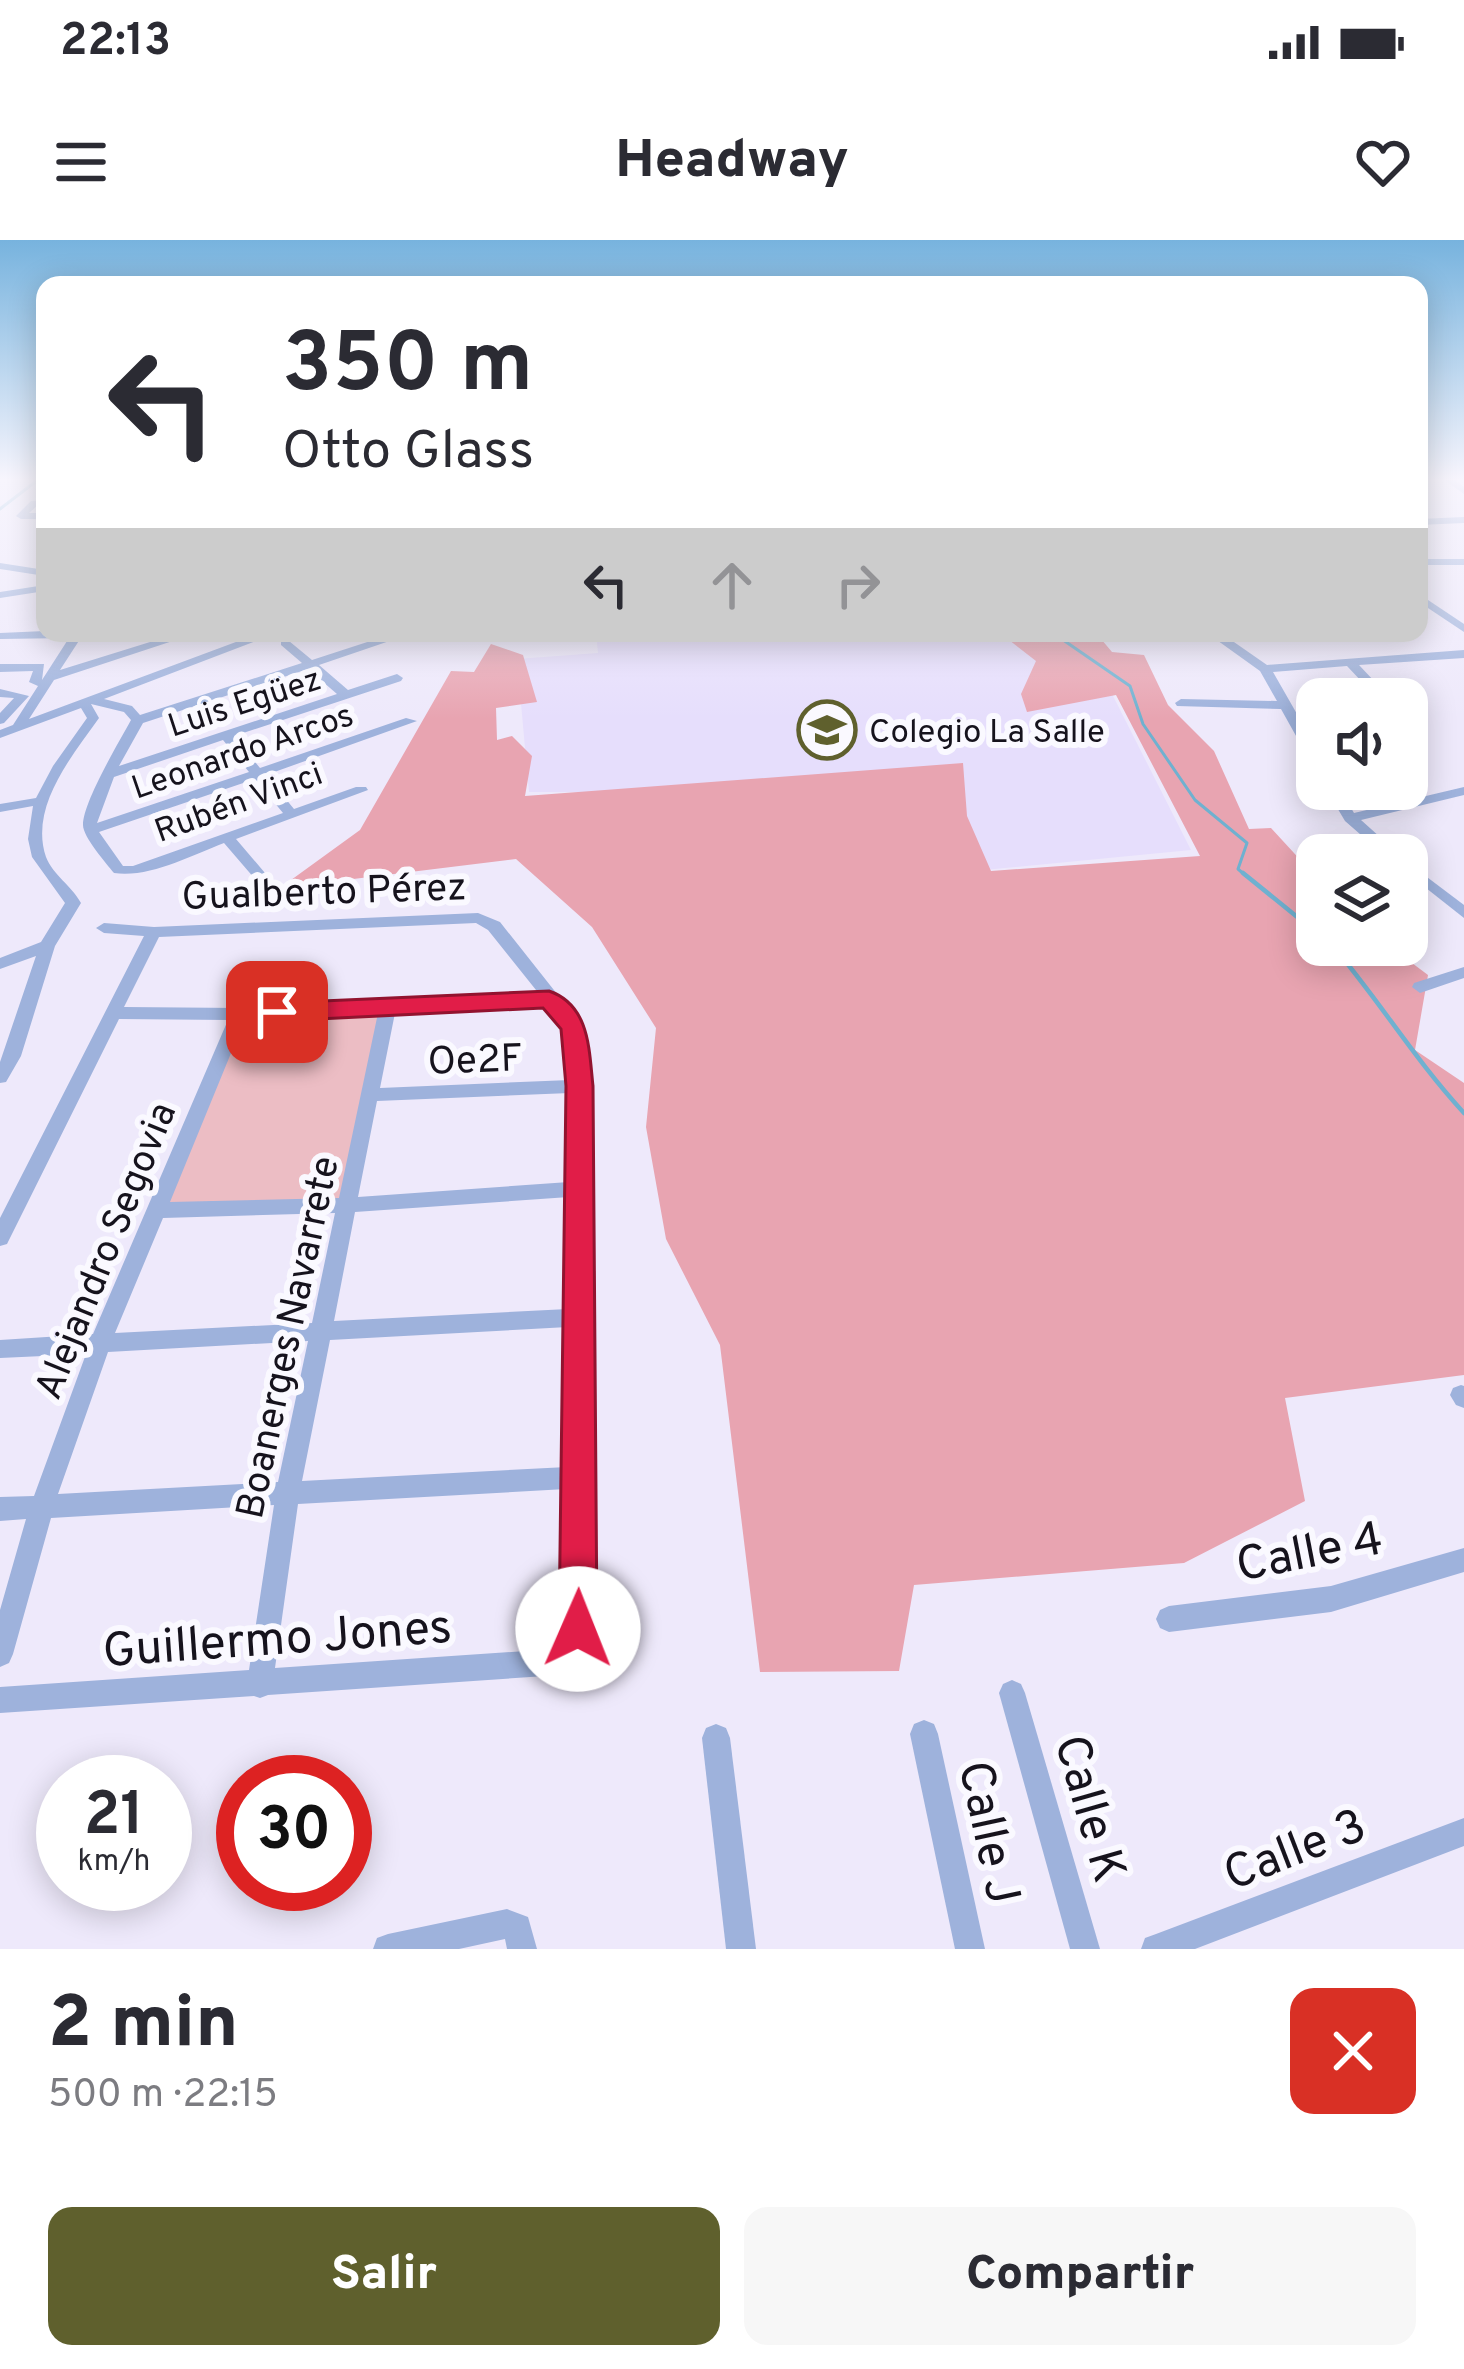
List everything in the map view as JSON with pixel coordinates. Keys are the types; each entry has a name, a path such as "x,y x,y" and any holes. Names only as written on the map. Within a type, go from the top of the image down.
{"street":[{"path":"1428,562 1464,562"},
{"path":"0,568 36,572"},
{"path":"0,596 36,590"},
{"path":"1428,603 1464,629"},
{"path":"0,636 36,635"},
{"path":"17,728 72,642"},
{"path":"0,668 40,667 35,682 48,681 164,642"},
{"path":"0,734 67,713 242,642"},
{"path":"90,830 108,774 138,720 378,642"},
{"path":"1226,642 1265,669 1296,724"},
{"path":"285,643 346,695"},
{"path":"1265,669 1464,654"},
{"path":"1350,663 1365,678"},
{"name":"Luis Egüez","path":"108,774 397,678"},
{"path":"0,693 23,697 0,720"},
{"path":"91,703 128,709 138,720"},
{"path":"0,1077 12,1056 47,946 73,898 39,860 34,830 41,800 93,715 91,703"},
{"path":"1181,703 1285,705"},
{"path":"67,713 84,730"},
{"name":"Leonardo Arcos","path":"90,830 411,721"},
{"path":"226,736 291,814"},
{"name":"Rubén Vinci","path":"90,830 116,868 135,870 361,790"},
{"path":"1350,818 1464,791"},
{"path":"0,808 41,800"},
{"path":"1345,810 1369,834"},
{"path":"226,837 260,876"},
{"path":"1428,883 1464,913"},
{"name":"Gualberto Pérez","path":"104,928 154,932 478,918 494,926 578,1037 578,1629 575,1646 560,1662"},
{"path":"0,1238 154,932"},
{"path":"0,964 47,946"},
{"path":"1420,986 1464,972"},
{"path":"115,1012 239,1014 549,1000"},
{"name":"Boanerges Navarrete","path":"260,1685 288,1491 388,1005"},
{"name":"Alejandro Segovia","path":"0,1654 42,1506 100,1344 239,1014"},
{"name":"Oe2F","path":"373,1095 579,1086"},
{"path":"160,1210 350,1205 578,1189"},
{"path":"0,1349 580,1317"},
{"path":"0,1509 580,1477"},
{"name":"Calle 4","path":"1169,1619 1331,1599 1464,1560"},
{"name":"Guillermo Jones","path":"0,1700 560,1662"},
{"name":"Calle K","path":"1012,1693 1085,1949"},
{"name":"Calle J","path":"924,1735 970,1949"},
{"path":"716,1738 741,1949"},
{"name":"Calle 3","path":"1156,1949 1464,1832"},
{"path":"388,1949 507,1924 519,1938"}],"shaded area":[{"name":"Colegio La Salle","path":"597,642 1047,642 1108,686 1191,850 953,873 654,792 529,792 517,659 598,653"},
{"path":"1012,642 1104,642 1112,652 1144,655 1168,705 1214,751 1249,829 1271,828 1296,855 1296,966 1416,966 1428,975 1415,1050 1464,1083 1464,1375 1285,1398 1305,1501 1184,1563 914,1585 899,1671 760,1672 720,1345 666,1239 646,1127 656,1028 592,927 516,859 280,888 360,830 451,671 474,672 491,644 523,655 537,702 496,708 497,740 512,736 532,756 525,796 963,763 967,816 991,871 1200,856 1116,695 1027,712 1021,694 1036,661"},
{"path":"382,1008 350,1205 160,1210 239,1014"}],"waterway":[{"path":"1066,642 1130,686 1143,724 1195,800 1247,843 1238,869 1246,876"},
{"path":"1243,873 1296,916"},
{"path":"1349,966 1464,1113"}],"place":[{"name":"Colegio La Salle","path":"827,730"}],"route":[{"path":"277,1012 549,1000 574,1027 579,1086 578,1629"}]}
